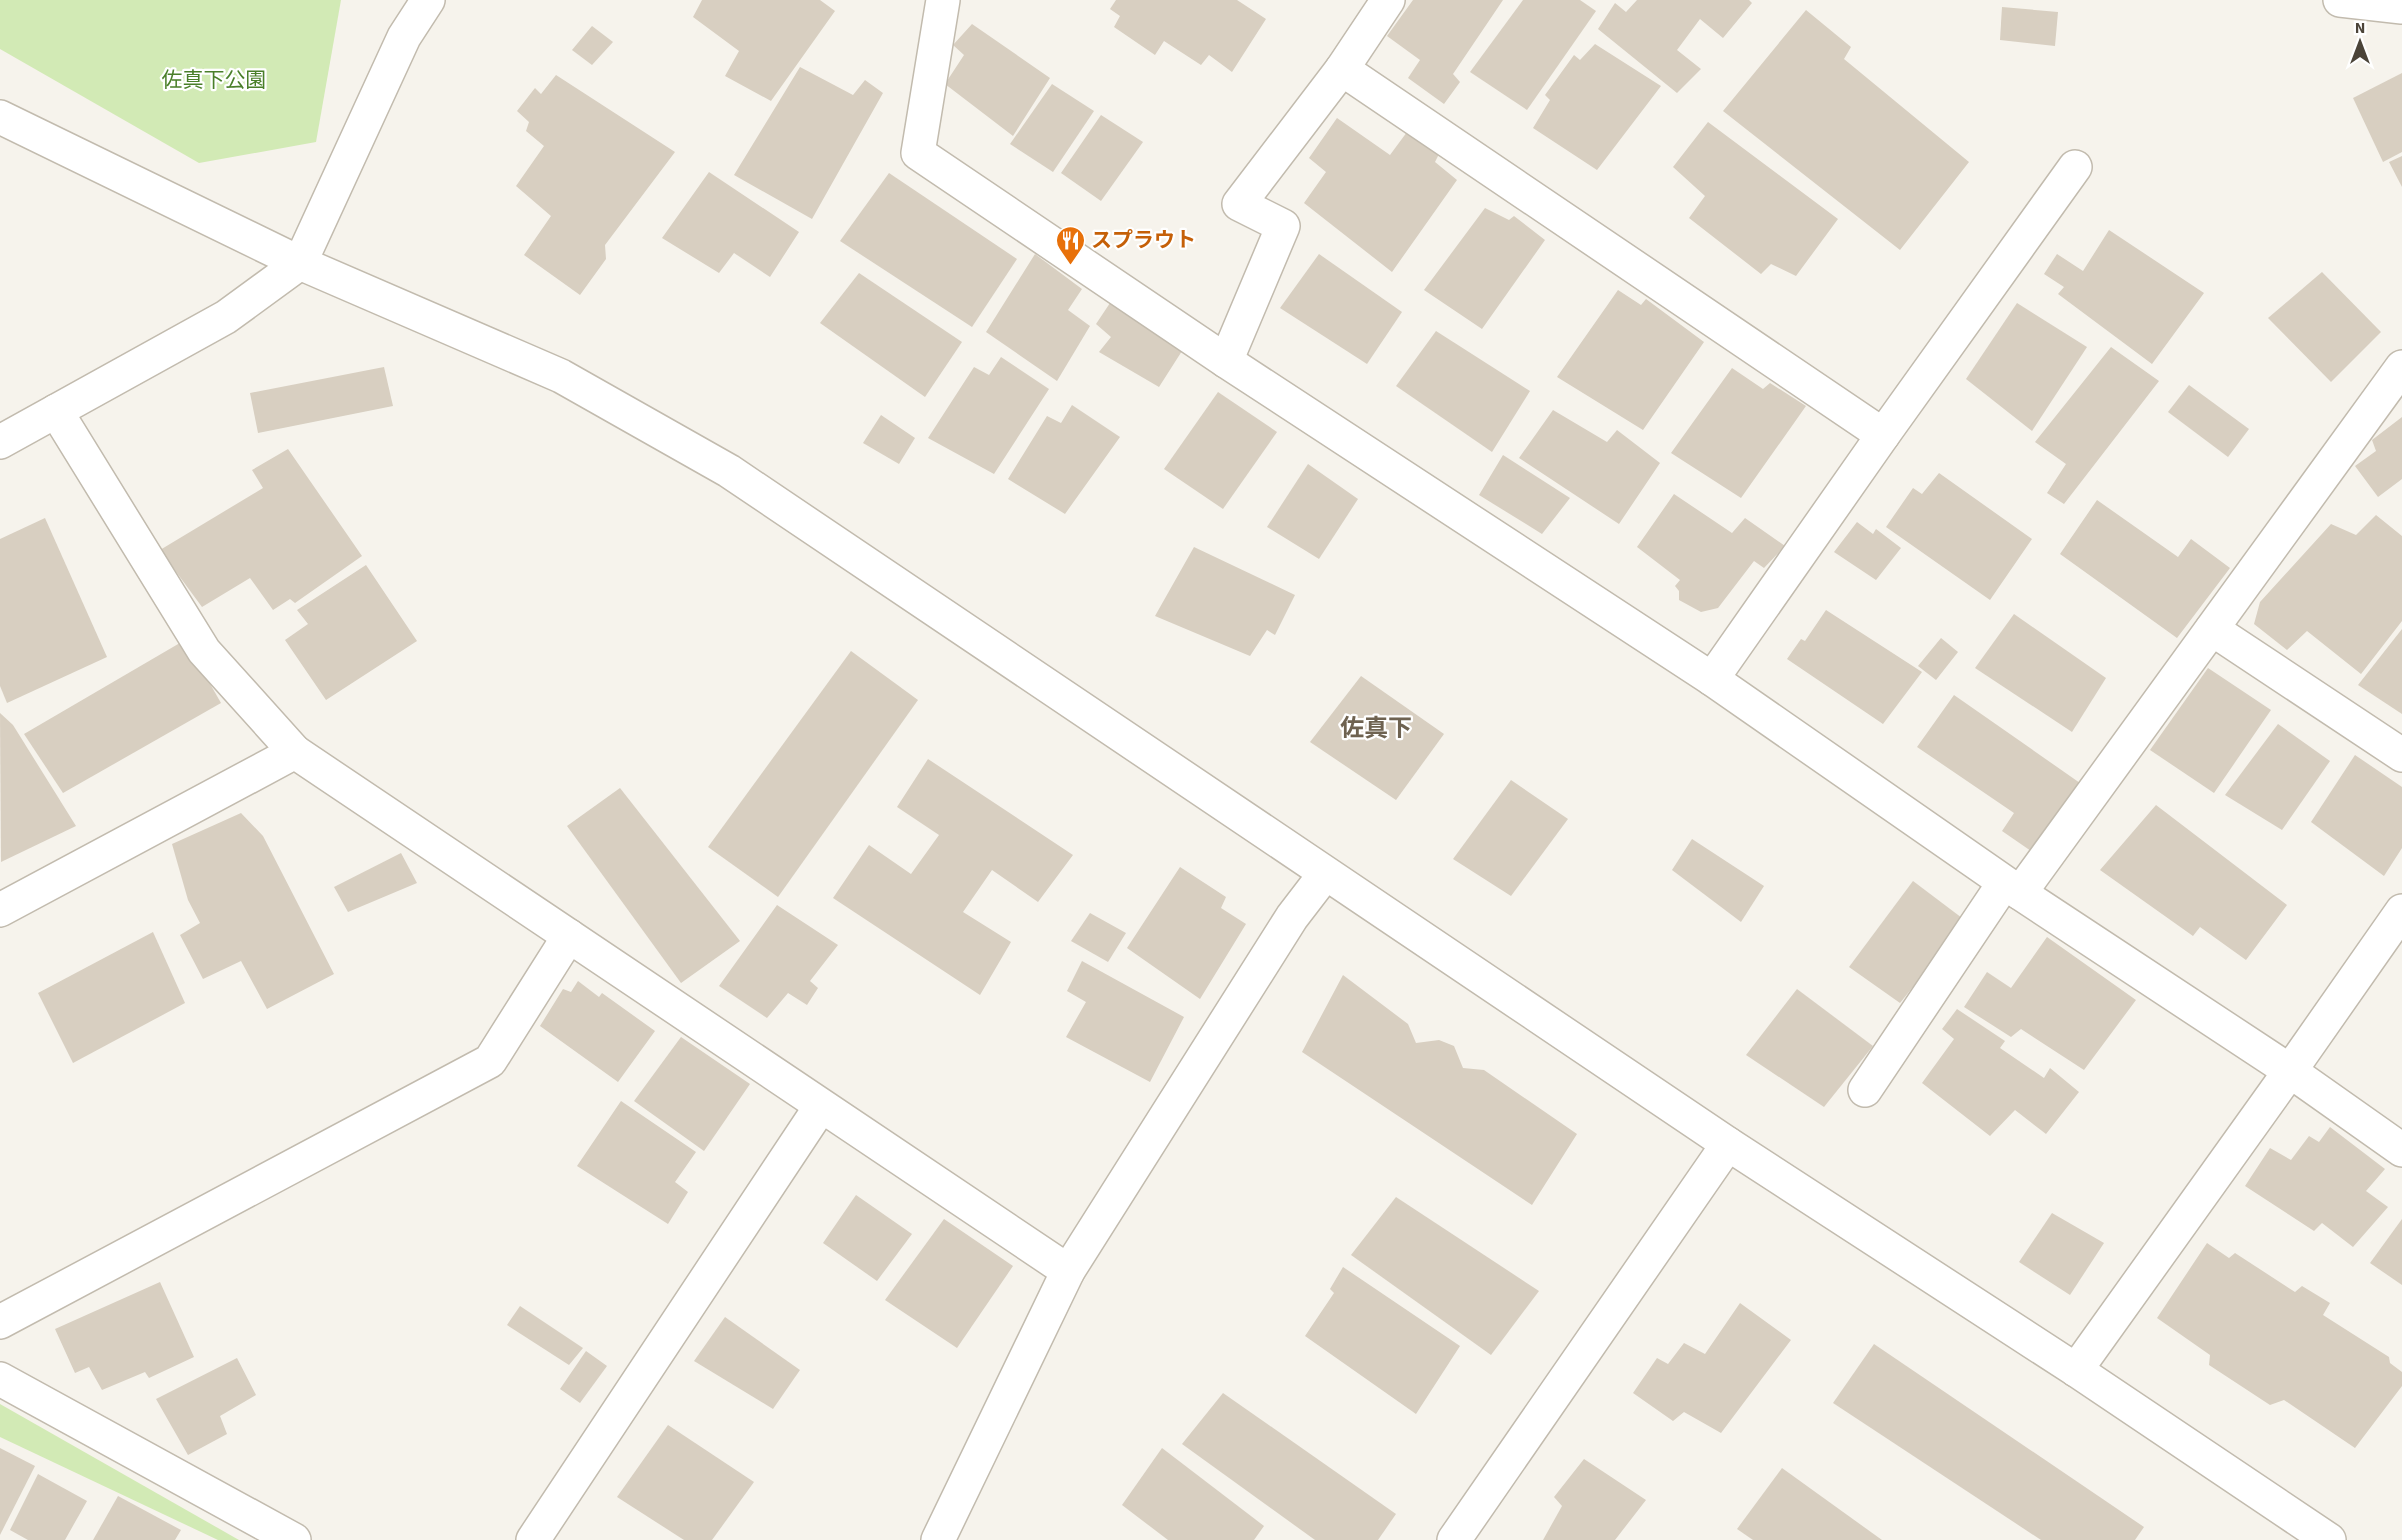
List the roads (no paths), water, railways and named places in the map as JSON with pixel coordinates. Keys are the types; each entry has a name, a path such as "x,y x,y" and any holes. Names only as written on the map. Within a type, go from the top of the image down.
{"street":[{"path":"0,442 226,317 300,263 404,37 428,0"},
{"path":"943,0 918,153 1226,361 1712,679 2012,888 2290,1071 2402,1150"},
{"path":"1226,361 1284,226 1239,204 1342,69 1388,0"},
{"path":"2340,0 2402,7"},
{"path":"1342,69 1883,435"},
{"path":"0,117 300,263 561,376 729,471 1728,1144 2076,1370 2329,1540"},
{"path":"1712,679 2075,167"},
{"path":"1865,1090 2012,888 2212,629 2402,367"},
{"path":"56,411 204,651 295,752 1068,1271"},
{"path":"2212,629 2402,755"},
{"path":"0,910 295,752"},
{"path":"938,1540 1068,1271 1292,917 1325,874"},
{"path":"2076,1370 2402,910"},
{"path":"0,1322 490,1061 569,936"},
{"path":"533,1540 821,1106"},
{"path":"1454,1540 1728,1144"},
{"path":"0,1379 294,1540"}],"place":[{"name":"スプラウト","path":"1070,266"}],"district":[{"name":"佐真下","path":"1376,728"}],"park label":[{"name":"佐真下公園","path":"214,80"}]}
